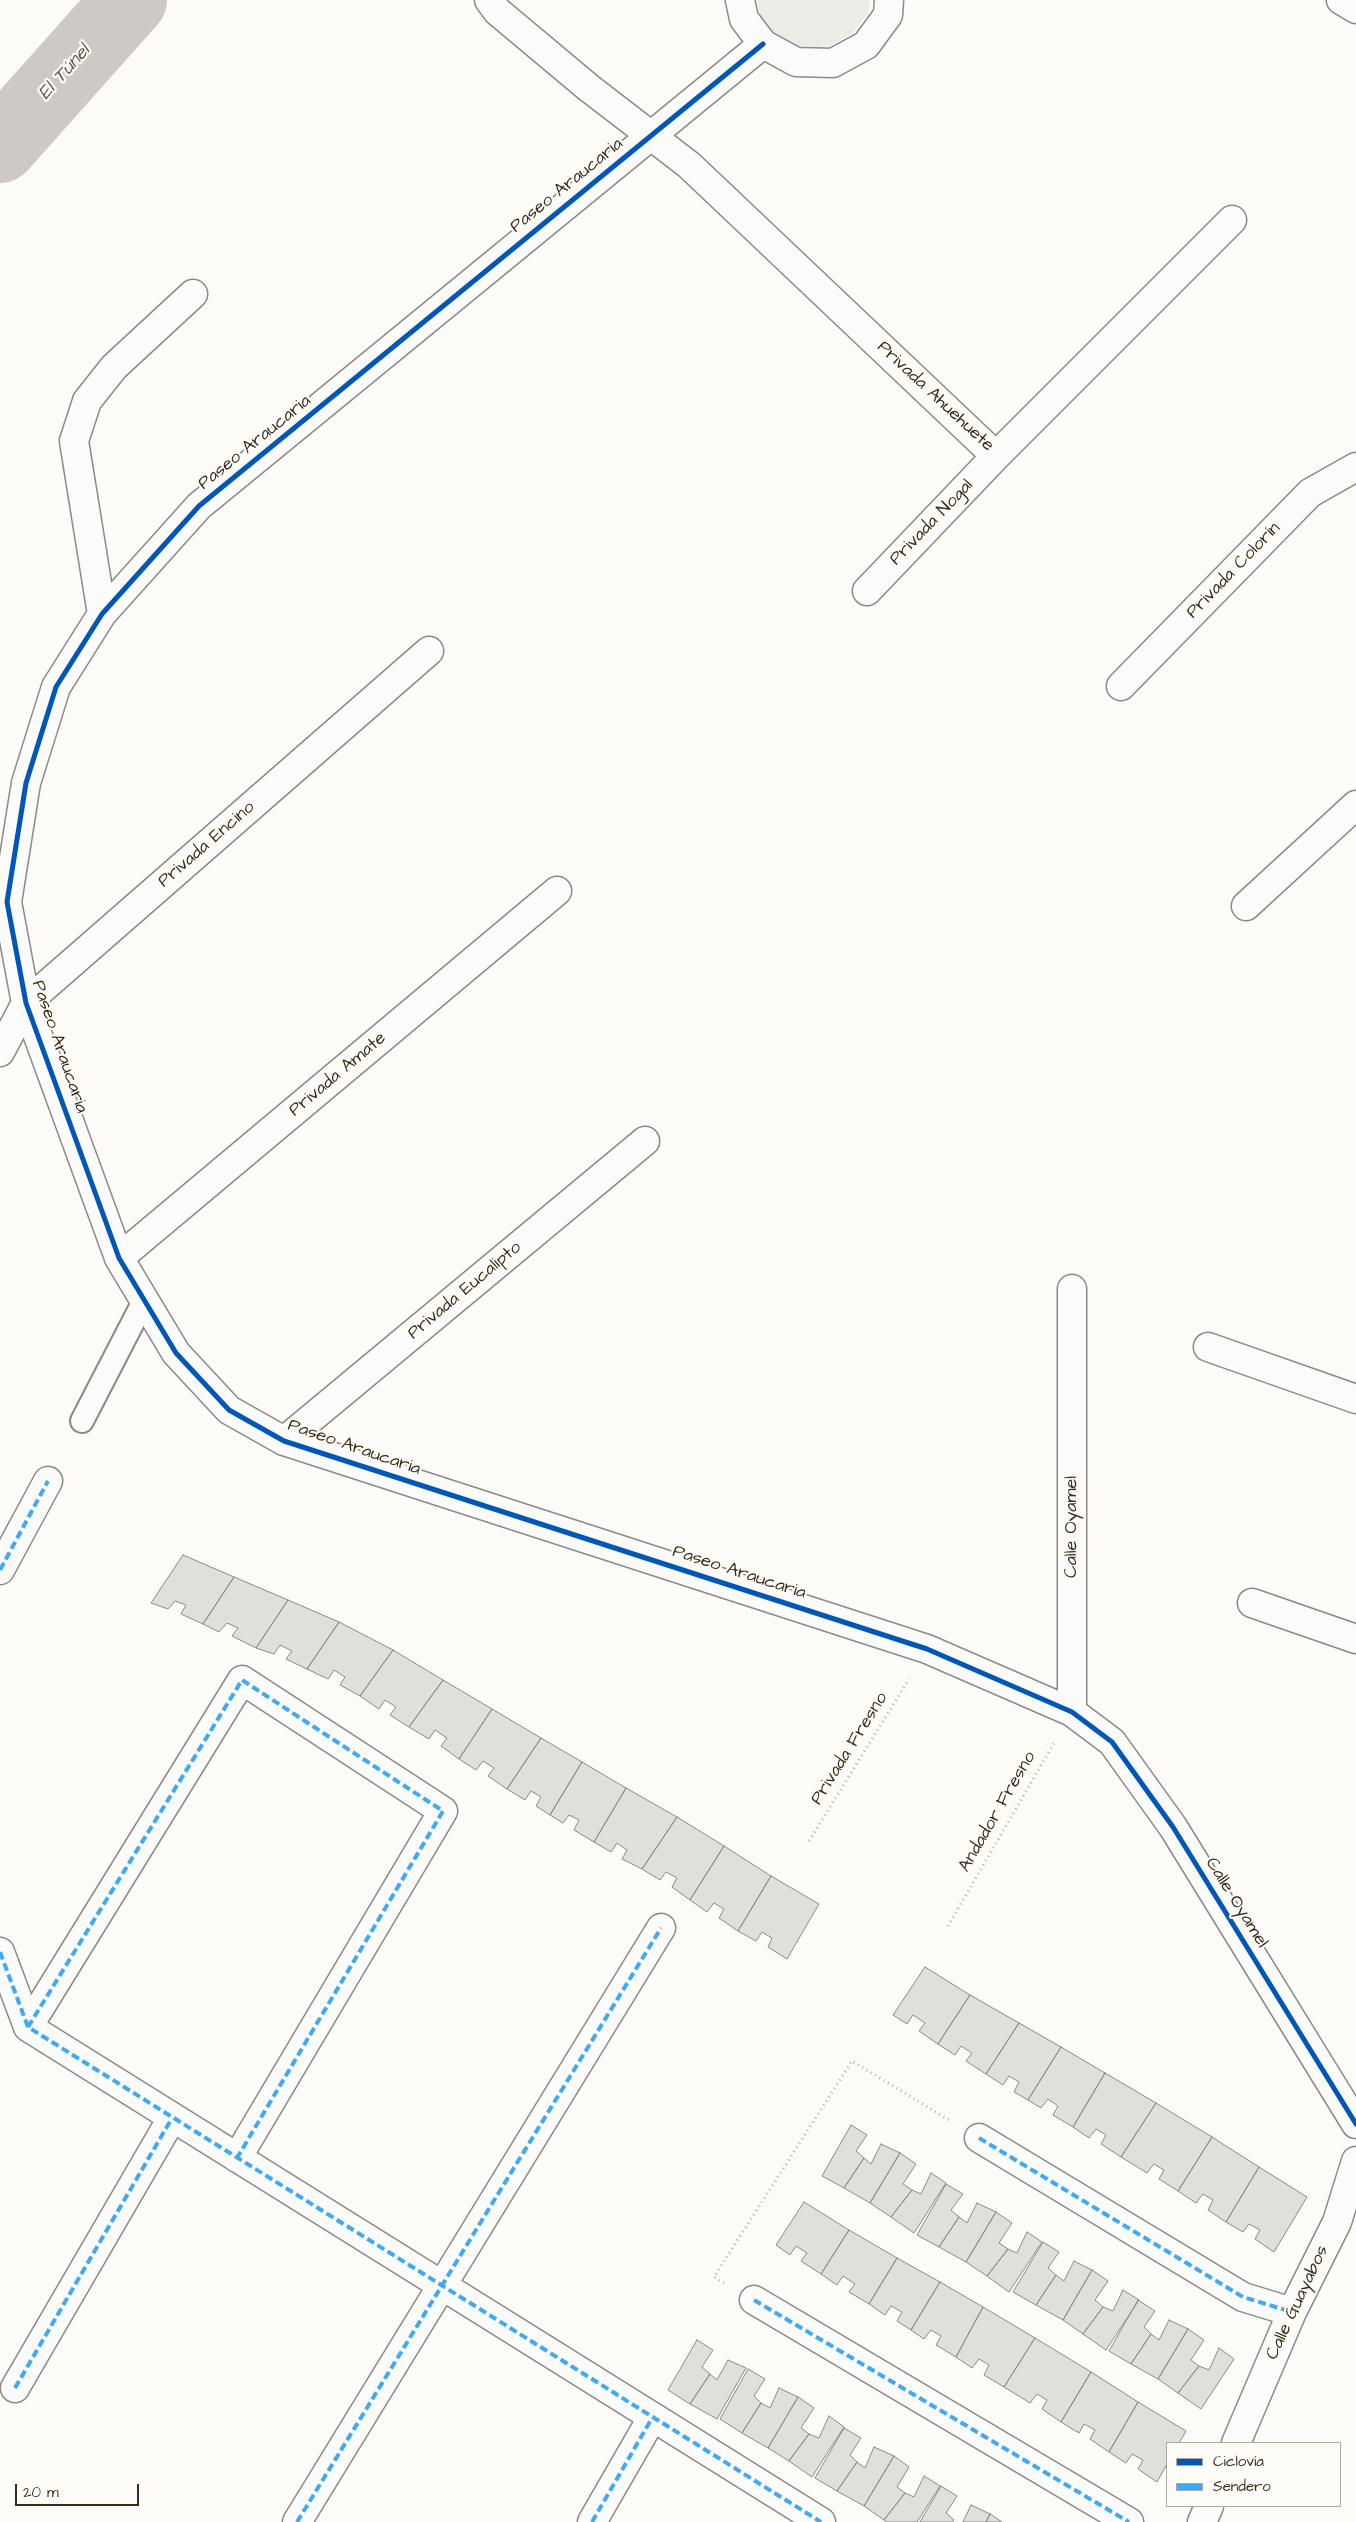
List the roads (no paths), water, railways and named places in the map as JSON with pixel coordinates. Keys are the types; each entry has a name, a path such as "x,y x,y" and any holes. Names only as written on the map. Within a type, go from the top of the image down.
{"street":[{"name":"Privada Ahuehuete","path":"489,0 497,11 649,136 689,164 996,456 1232,220"},
{"path":"740,0 744,19 762,44 796,62 833,63 866,46 888,15 890,0"},
{"path":"1341,0 1356,9"},
{"name":"Paseo Araucaria","path":"762,44 199,506 102,614 56,687 26,783 7,902 26,1003 119,1258 176,1353 229,1410 284,1441 927,1648 1072,1712"},
{"path":"102,614 74,441 87,401 114,367 194,294"},
{"name":"Privada Nogal","path":"867,591 996,456"},
{"name":"Privada Colorín","path":"1121,686 1310,493 1356,466"},
{"name":"Privada Encino","path":"0,1052 26,1003 429,650"},
{"path":"1246,906 1356,805"},
{"name":"Privada Amate","path":"119,1258 557,891"},
{"name":"Privada Eucalipto","path":"284,1441 645,1141"},
{"name":"Calle Oyamel","path":"1072,1288 1072,1712 1112,1742 1173,1827 1356,2124"},
{"path":"1208,1346 1356,1399"},
{"path":"0,1570 48,1481"},
{"path":"1252,1603 1356,1638"},
{"path":"28,2027 242,1680 443,1811 237,2158"},
{"path":"297,2522 661,1928"},
{"path":"0,1952 28,2027 172,2118 443,2284 652,2418 821,2522"},
{"path":"15,2388 172,2118"},
{"path":"980,2138 1243,2297 1292,2312"},
{"name":"Calle Guayabos","path":"1236,2442 1292,2312 1346,2227 1356,2161"},
{"path":"754,2300 1129,2522"},
{"path":"592,2522 652,2418"},
{"path":"1202,2522 1209,2507"}],"lane":[{"path":"82,1421 144,1301"}],"waterway":[{"name":"El Túnel","path":"0,146 130,0"}]}
